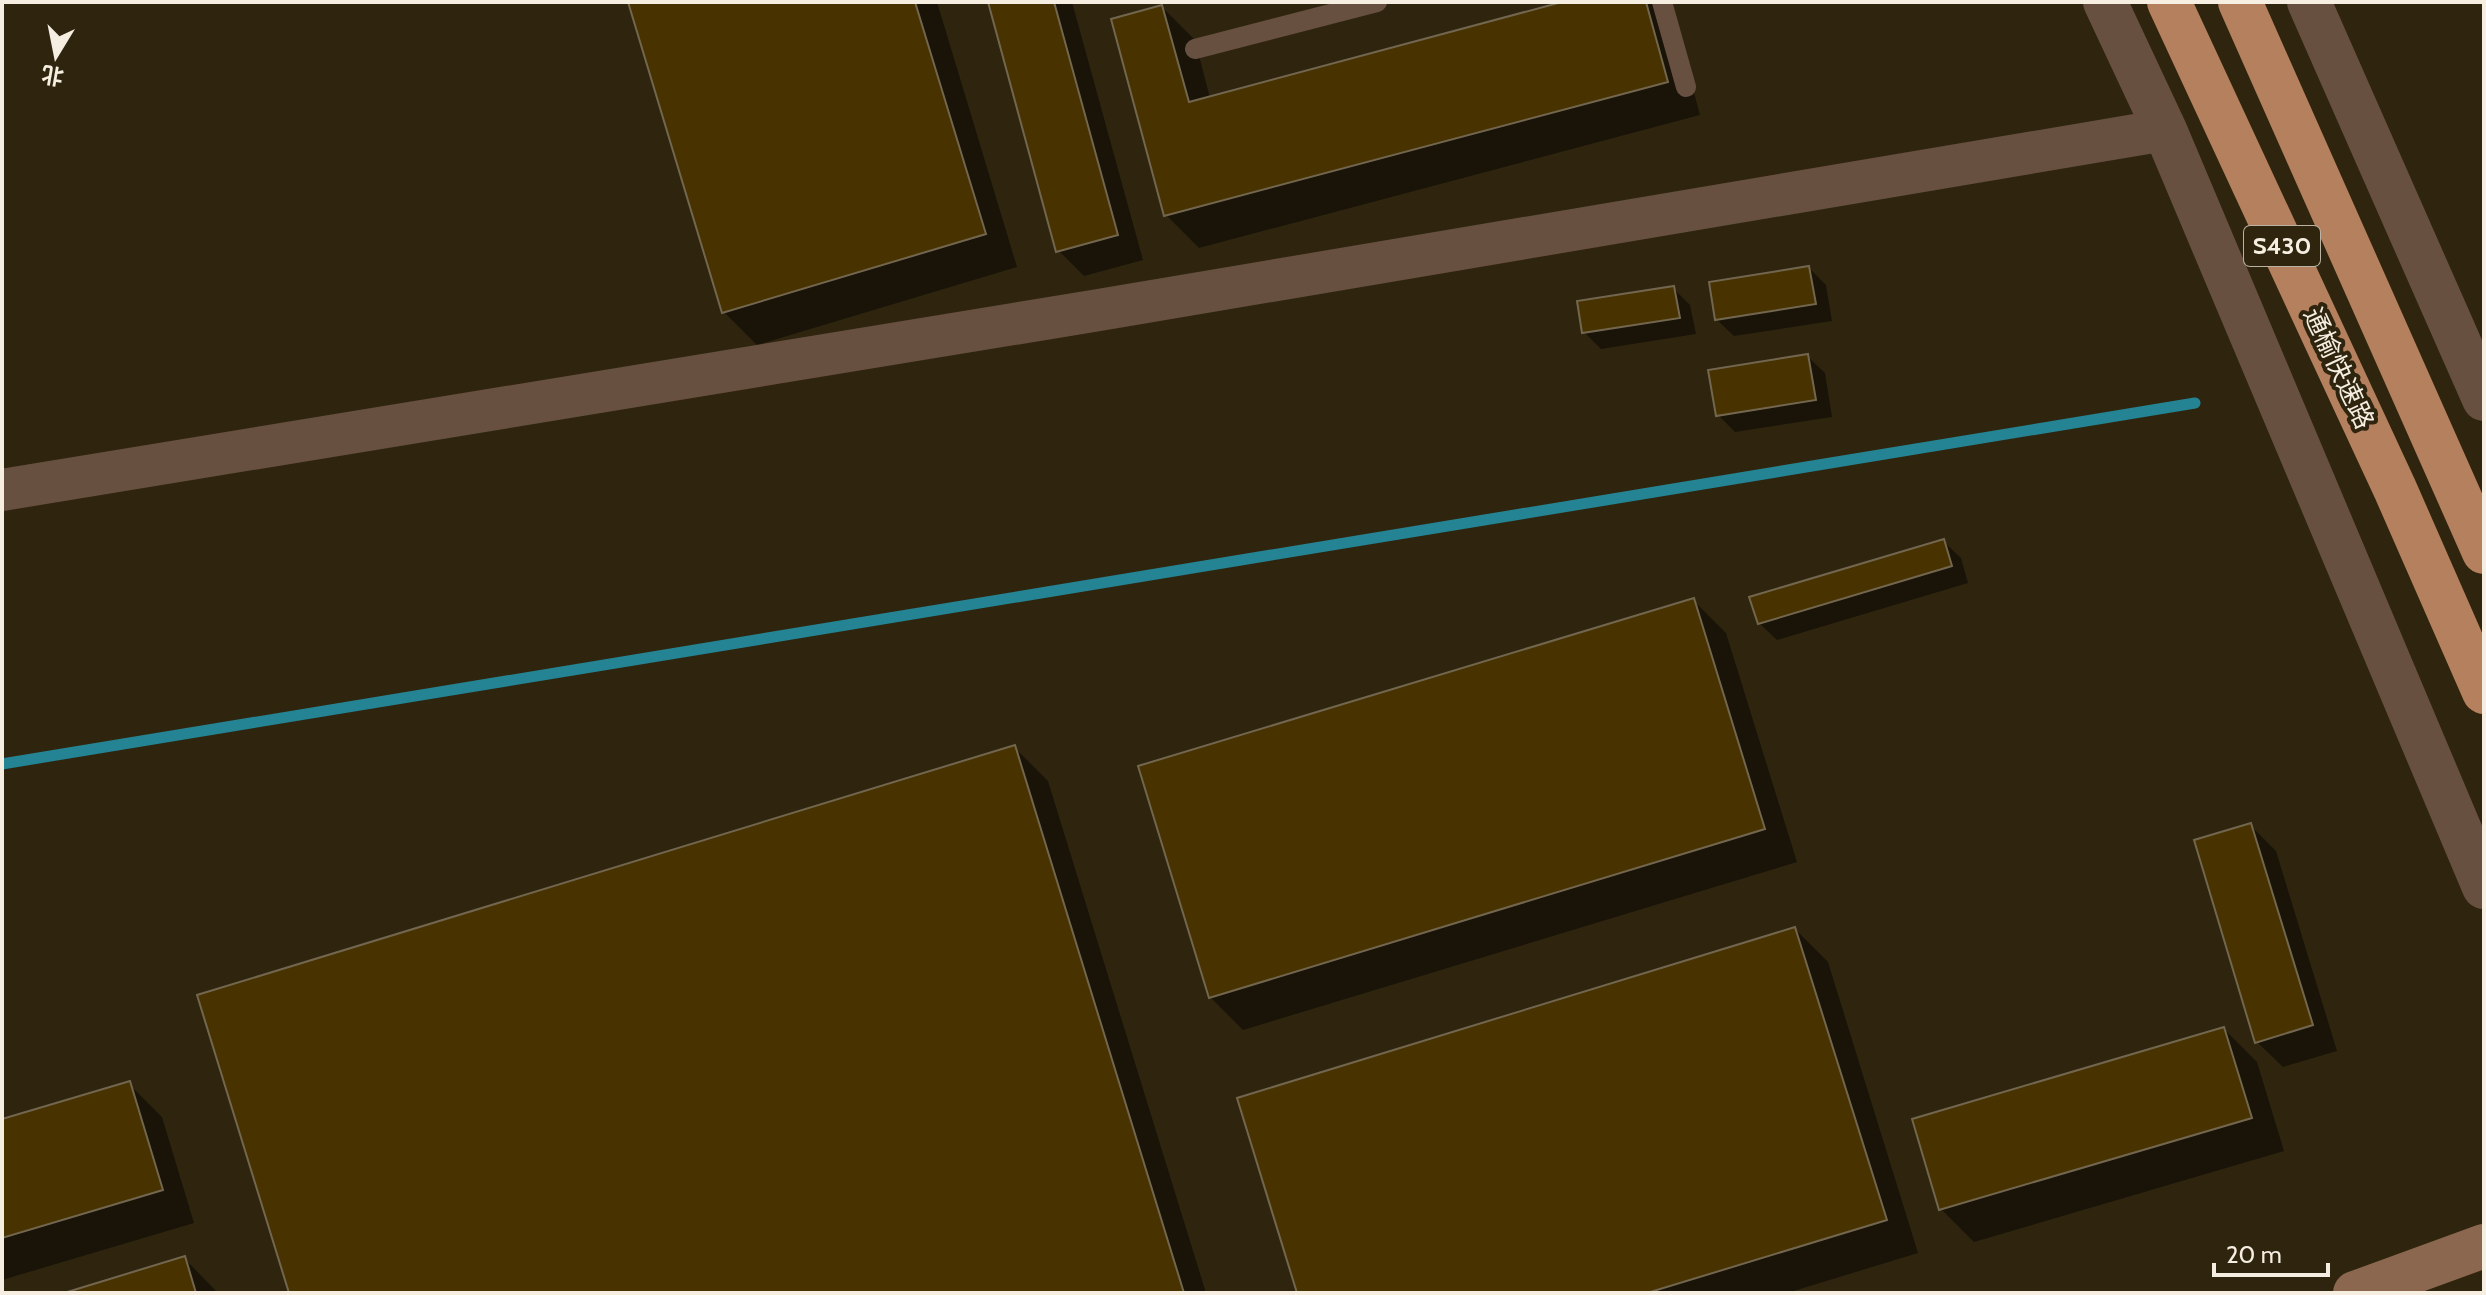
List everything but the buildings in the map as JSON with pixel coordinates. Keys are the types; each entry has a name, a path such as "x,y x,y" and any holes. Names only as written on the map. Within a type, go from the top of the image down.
{"highway":[{"name":"通榆快速路","path":"2169,2 2395,489 2484,692"},
{"name":"S430","path":"2240,2 2484,552"}],"main road":[{"path":"2355,1293 2484,1246"}],"street":[{"path":"2105,2 2165,130 2484,887"},
{"path":"2309,2 2484,399"},
{"path":"2,490 1125,306 2165,130"}],"lane":[{"path":"1195,49 1377,2"},
{"path":"1662,2 1686,87"}],"waterway":[{"path":"2,764 2195,403"}]}
